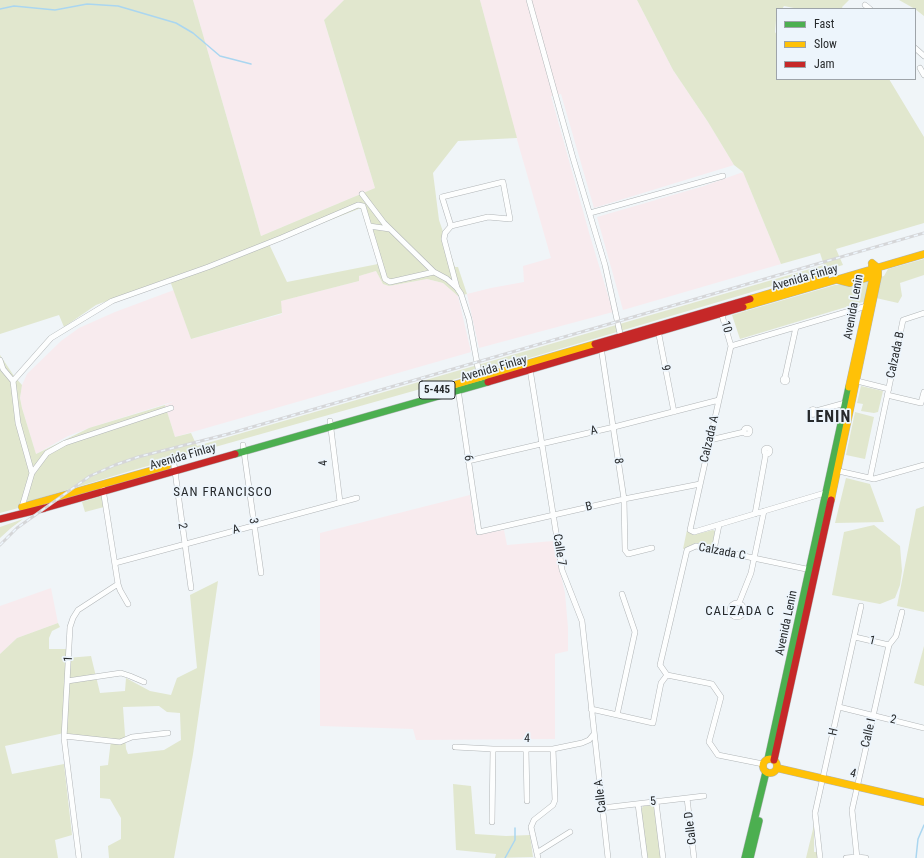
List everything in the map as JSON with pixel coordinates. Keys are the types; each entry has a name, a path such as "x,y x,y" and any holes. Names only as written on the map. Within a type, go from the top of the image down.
{"main road":[{"name":"Avenida Finlay","path":"0,519 22,510 331,424 721,310 874,270 924,248"},
{"name":"Avenida Finlay","path":"721,310 874,270 924,254"},
{"name":"Avenida Lenin","path":"768,761 813,570 869,305 874,270"},
{"name":"Avenida Lenin","path":"834,470 845,403 853,380"},
{"name":"Avenida Finlay","path":"0,513 22,510"},
{"path":"768,761 777,763 777,768 774,772 768,772 763,768 768,761"},
{"name":"4","path":"777,768 924,802"},
{"path":"745,858 768,772"},
{"path":"750,858 768,772"}],"street":[{"path":"529,0 572,158 590,213 604,265 621,340"},
{"path":"865,5 869,8"},
{"path":"916,49 924,56"},
{"path":"920,68 924,75"},
{"path":"590,213 723,176"},
{"path":"451,226 442,197 503,182 510,218 488,217 451,226 445,233 444,239 457,288"},
{"path":"362,194 384,223 434,272 447,279 461,294 469,319 480,381"},
{"path":"13,381 51,338 112,301 208,267 358,205 363,206 385,279 390,282 434,272"},
{"path":"369,226 390,229"},
{"path":"731,346 869,305"},
{"name":"10","path":"721,310 731,346"},
{"name":"Calzada B","path":"870,478 903,320 924,313"},
{"path":"785,377 796,327"},
{"name":"9","path":"658,329 674,412"},
{"name":"8","path":"601,346 624,500 624,550 628,554 652,548"},
{"name":"Calzada A","path":"731,346 690,530 694,532 829,492"},
{"path":"0,360 3,369 13,381 18,423 32,473"},
{"name":"Calle 7","path":"530,366 562,570 582,620 594,734"},
{"name":"Calzada B","path":"853,380 889,389"},
{"name":"6","path":"458,387 478,532"},
{"name":"Calzada B","path":"887,395 921,403 924,392"},
{"name":"A","path":"468,461 614,427 719,400"},
{"path":"816,411 845,403"},
{"path":"22,510 32,473 47,453 65,443 171,408"},
{"name":"4","path":"331,424 340,502"},
{"path":"710,440 744,432"},
{"name":"3","path":"243,448 261,573"},
{"path":"755,514 766,454"},
{"path":"834,470 874,479 924,465"},
{"name":"2","path":"174,467 190,588"},
{"name":"B","path":"478,532 700,484"},
{"path":"103,488 118,584 128,604"},
{"name":"A","path":"115,563 357,498"},
{"path":"739,603 751,573 764,512"},
{"path":"714,550 719,525"},
{"name":"Calzada C","path":"667,675 660,665 686,550 696,546 813,570"},
{"name":"1","path":"79,858 64,736 70,627 78,610 118,584"},
{"path":"617,715 635,632 622,594"},
{"name":"H","path":"820,858 815,812 861,606"},
{"name":"Calle I","path":"857,857 852,810 856,786 889,646 896,636 902,612"},
{"name":"1","path":"855,637 889,646"},
{"path":"67,681 121,673 144,682"},
{"path":"591,709 653,723 661,683 667,675 712,684 721,697 710,742 718,755 768,761"},
{"name":"2","path":"839,707 924,728"},
{"path":"64,736 120,742 132,737 168,733"},
{"name":"4","path":"455,747 526,750 553,749 582,743 589,740 594,734"},
{"name":"Calle A","path":"594,734 608,858"},
{"path":"492,822 493,749"},
{"path":"538,858 538,852 531,827 534,820 553,806 555,800 553,749"},
{"path":"526,750 527,802"},
{"name":"5","path":"602,808 704,796"},
{"name":"Calle D","path":"687,798 694,858"},
{"path":"656,802 663,858"},
{"path":"638,804 646,858"},
{"path":"538,852 570,832"},
{"path":"846,858 866,858"}],"shaded area":[{"path":"193,0 344,0 324,20 375,188 261,236"},
{"path":"480,0 637,0 673,70 708,122 734,165 594,208 561,94 551,96 613,312 479,348 467,294 524,282 523,266 551,258 508,108"},
{"path":"743,172 781,264 623,310 597,217 704,186"},
{"path":"376,271 383,284 389,286 427,279 443,283 458,296 471,352 175,437 165,405 175,401 68,436 36,454 22,408 20,398 22,385 27,374 61,341 79,328 115,312 174,290 191,339 282,314 280,301 359,281 358,276"},
{"path":"470,495 476,535 504,530 507,545 553,541 565,593 568,628 568,651 555,654 555,739 416,740 413,729 320,726 320,533"},
{"path":"51,588 58,623 17,638 0,654 0,606"}],"green space":[{"path":"0,0 193,0 261,236 375,188 324,20 344,0 480,0 517,138 458,141 433,173 439,220 455,267 458,267 467,294 458,296 443,283 427,279 389,286 383,284 376,271 359,276 359,281 281,301 282,313 191,339 169,278 96,305 64,327 59,315 0,334","holes":["361,208 378,264 287,282 269,244"]},
{"path":"637,0 849,0 842,8 794,8 784,6 783,8 776,8 776,80 890,80 924,137 924,223 836,249 843,265 509,364 130,471 24,503 22,507 0,513 0,355 22,385 20,398 22,408 36,454 89,428 165,405 175,437 191,433 197,446 824,265 820,253 781,264 743,172 734,165 708,122 673,70"},
{"path":"899,0 924,0 924,16 916,10 916,8"},
{"path":"924,259 924,275 900,283 902,296 898,303 876,298 740,339 732,315 835,285 849,285 884,276 888,269"},
{"path":"861,386 883,391 878,412 874,413 861,411 863,404 857,403"},
{"path":"855,412 874,417 865,459 846,455"},
{"path":"846,478 870,484 884,522 835,523"},
{"path":"102,496 104,507 85,512 82,502"},
{"path":"924,506 924,612 897,606 916,509"},
{"path":"23,519 11,528 0,538 0,527"},
{"path":"874,525 900,546 902,571 900,585 895,598 880,604 832,595 844,532"},
{"path":"687,530 693,535 713,530 715,531 712,546 696,543 683,549"},
{"path":"218,581 193,754 174,858 109,858 108,846 121,839 121,818 110,799 100,798 100,766 108,765 111,740 64,733 5,746 12,774 64,764 72,835 55,840 58,858 0,858 0,654 17,638 58,623 60,627 52,631 49,638 49,649 68,649 67,658 91,656 100,693 125,691 126,678 150,691 171,695 177,678 197,668 190,595","holes":["159,706 167,712 180,713 181,740 164,750 128,754 126,749 123,707"]},
{"path":"924,646 924,686 914,683"},
{"path":"453,784 471,786 475,834 506,836 530,835 533,857 495,858 496,854 456,850"},
{"path":"643,806 654,806 661,858 647,858 641,810"},
{"path":"814,825 816,830 814,831 814,852 818,852 818,858 806,858"}],"waterway":[{"path":"0,9 14,6 55,10 87,4 118,6 176,23 193,33 220,56 251,64"},
{"path":"916,858 918,839 924,825"},
{"path":"505,858 515,840 515,828"}],"railway":[{"path":"0,545 17,528 90,476 138,457 228,434 924,233"}],"traffic: fast":[{"path":"235,454 488,382"},
{"path":"768,759 849,387"},
{"path":"745,858 766,772"},
{"path":"750,858 759,821"}],"traffic: slow":[{"path":"743,307 924,254"},
{"path":"831,500 878,276 878,268 872,263"},
{"path":"849,387 872,282 872,265"},
{"path":"838,280 850,283 876,275"},
{"path":"750,299 825,277"},
{"path":"440,389 595,344"},
{"path":"22,507 167,466"},
{"path":"767,759 773,759 777,763 777,766 777,769 773,773 767,773 763,769 763,763 767,759"},
{"path":"777,768 924,802"}],"traffic: jam":[{"path":"595,344 750,299"},
{"path":"488,382 743,307"},
{"path":"0,519 45,508 235,454"},
{"path":"774,760 831,500"}],"district":[{"name":"LENIN","path":"829,418"},
{"name":"SAN FRANCISCO","path":"223,493"},
{"name":"CALZADA C","path":"740,612"}]}
